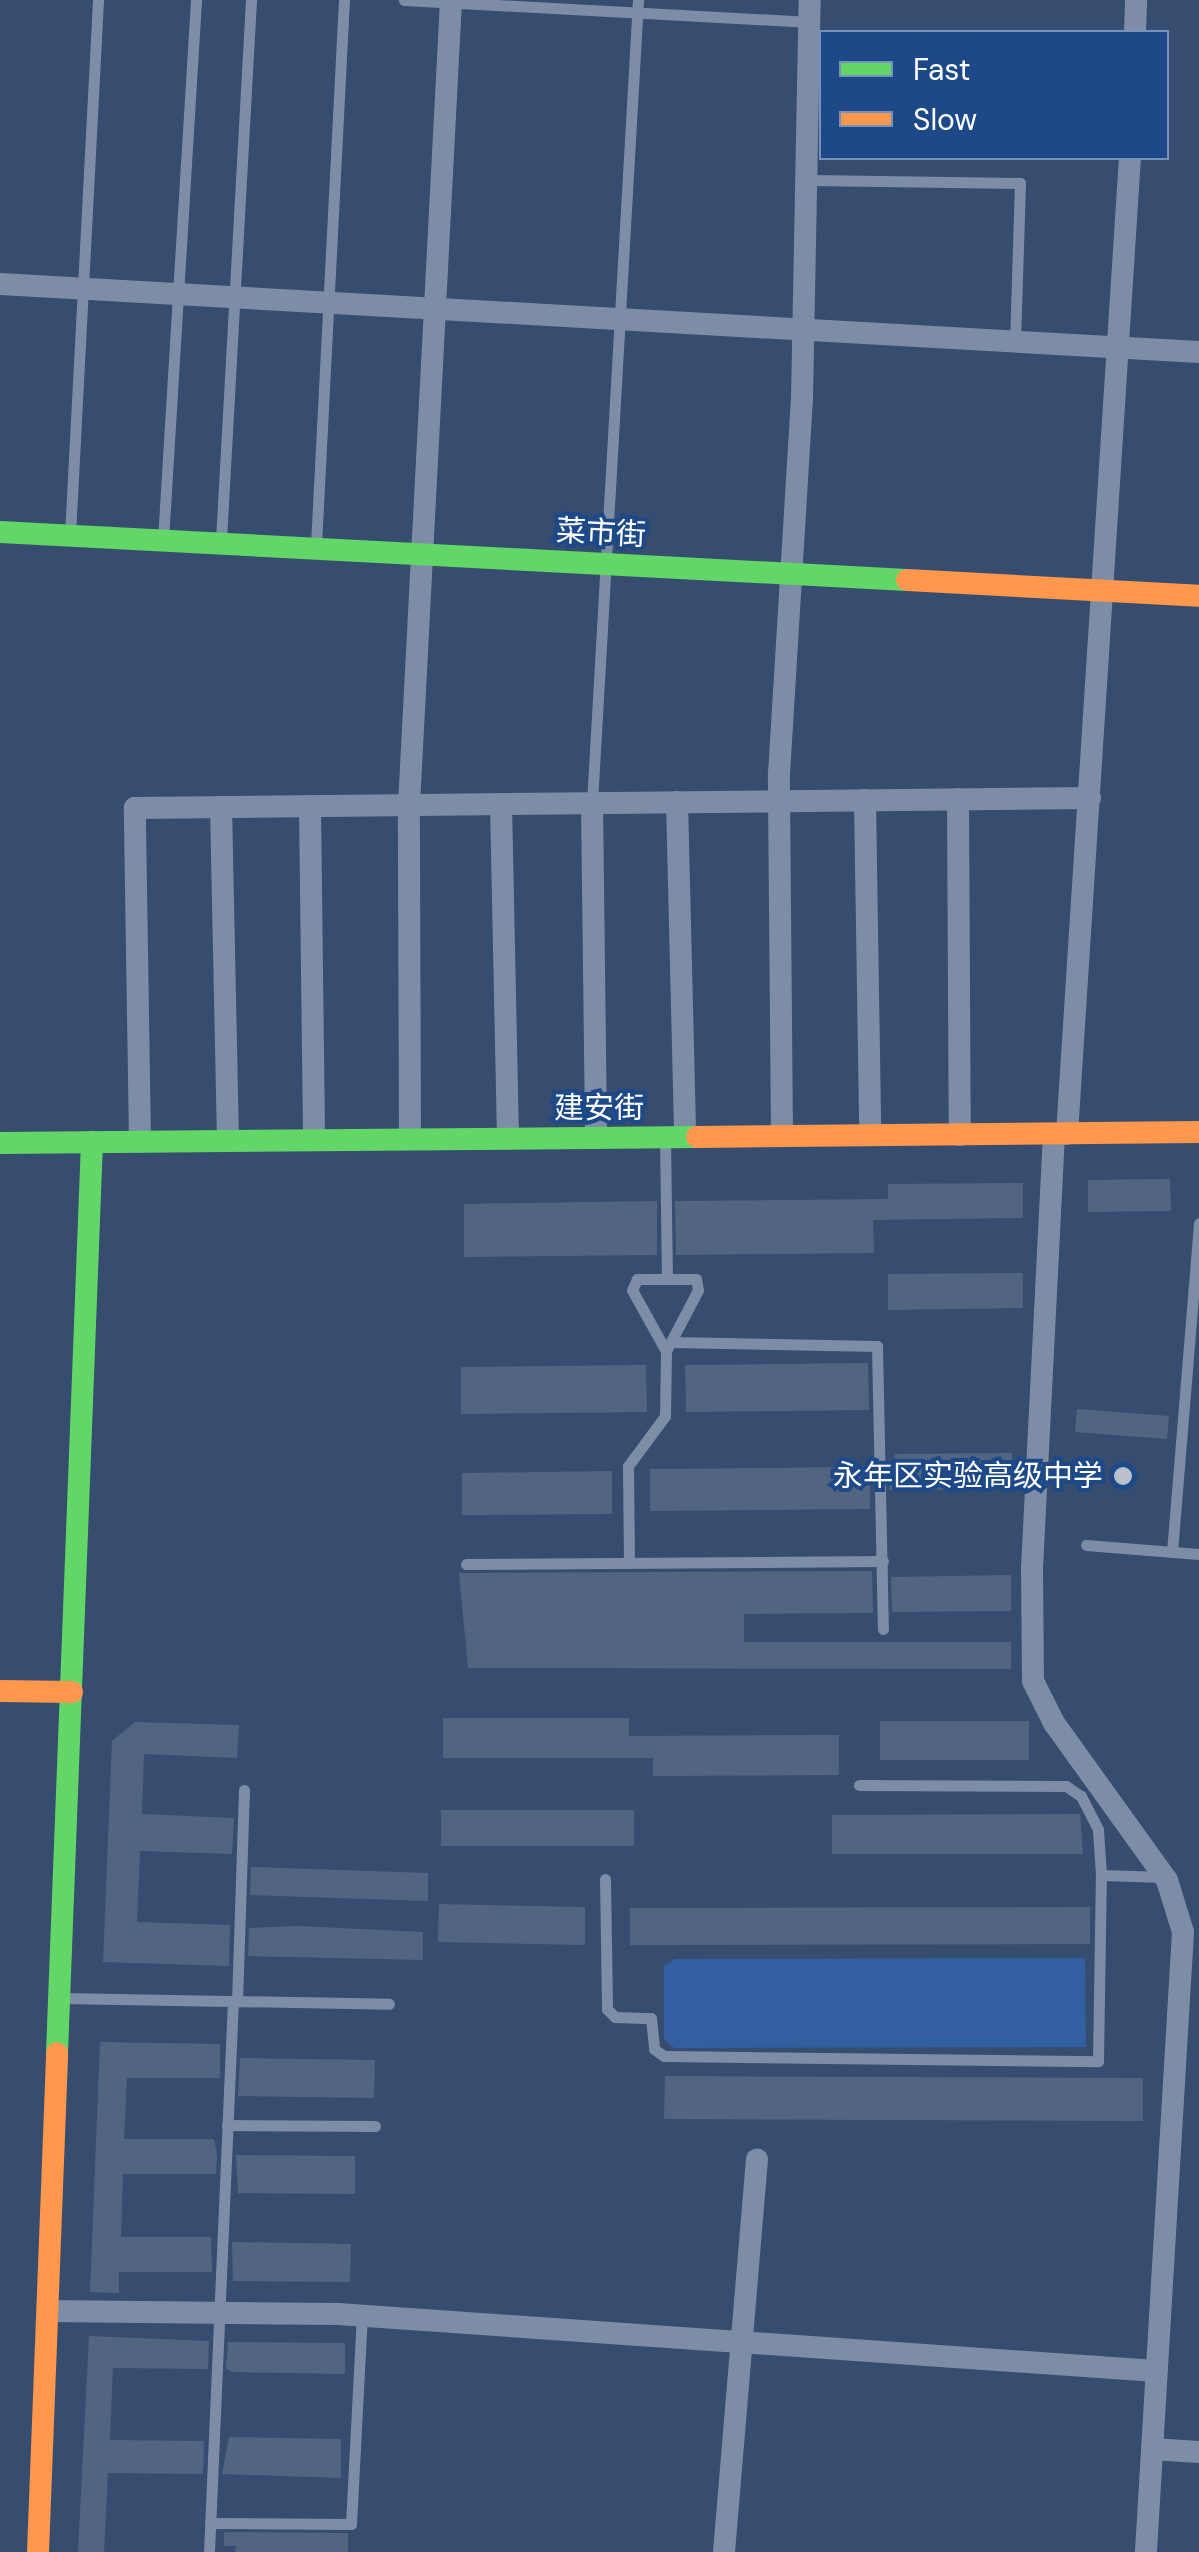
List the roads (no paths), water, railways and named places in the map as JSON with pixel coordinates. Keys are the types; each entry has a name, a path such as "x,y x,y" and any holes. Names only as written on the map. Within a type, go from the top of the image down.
{"street":[{"path":"1134,30 1136,0"},
{"path":"410,1140 409,805 451,1"},
{"path":"782,1136 779,800 805,330 810,11"},
{"path":"1130,160 1090,798 1061,1134 1032,1567 1033,1681 1054,1722 1165,1877 1183,1932 1146,2552"},
{"path":"0,284 1199,352"},
{"name":"菜市街","path":"0,532 1199,596"},
{"path":"140,1142 135,808 1090,798"},
{"path":"958,799 960,1135"},
{"path":"865,800 870,1135"},
{"path":"675,1137 677,802"},
{"path":"592,803 596,1138"},
{"path":"501,804 508,1138"},
{"path":"310,806 314,1140"},
{"path":"221,807 228,1141"},
{"name":"建安街","path":"0,1143 1199,1132"},
{"path":"18,2552 62,1692 82,1142"},
{"path":"0,1691 62,1692"},
{"path":"38,2552 61,1998 62,1692"},
{"path":"724,2552 757,2159"},
{"path":"48,2311 362,2317 1156,2371"},
{"path":"1152,2449 1199,2452"}],"lane":[{"path":"70,535 98,0"},
{"path":"164,540 196,0"},
{"path":"221,543 251,0"},
{"path":"316,548 344,0"},
{"path":"404,0 637,14 810,11"},
{"path":"592,803 638,0"},
{"path":"810,180 1020,184 1016,341"},
{"path":"667,1279 675,1137"},
{"path":"1172,1552 1199,1223"},
{"path":"629,1563 628,1466 665,1416 668,1347 698,1290 696,1279 637,1279 632,1290 668,1347"},
{"path":"668,1347 877,1346 883,1628"},
{"path":"1086,1545 1199,1554"},
{"path":"466,1564 883,1561"},
{"path":"605,1878 607,2008 615,2017 651,2018 654,2049 664,2056 1098,2061 1101,1875 1098,1830 1081,1796 1066,1786 858,1785"},
{"path":"209,2552 244,1790"},
{"path":"1101,1875 1165,1877"},
{"path":"61,1998 389,2004"},
{"path":"227,2125 375,2126"},
{"path":"210,2523 351,2524 362,2317"}],"place":[{"name":"永年区实验高级中学","path":"1123,1476"}]}
